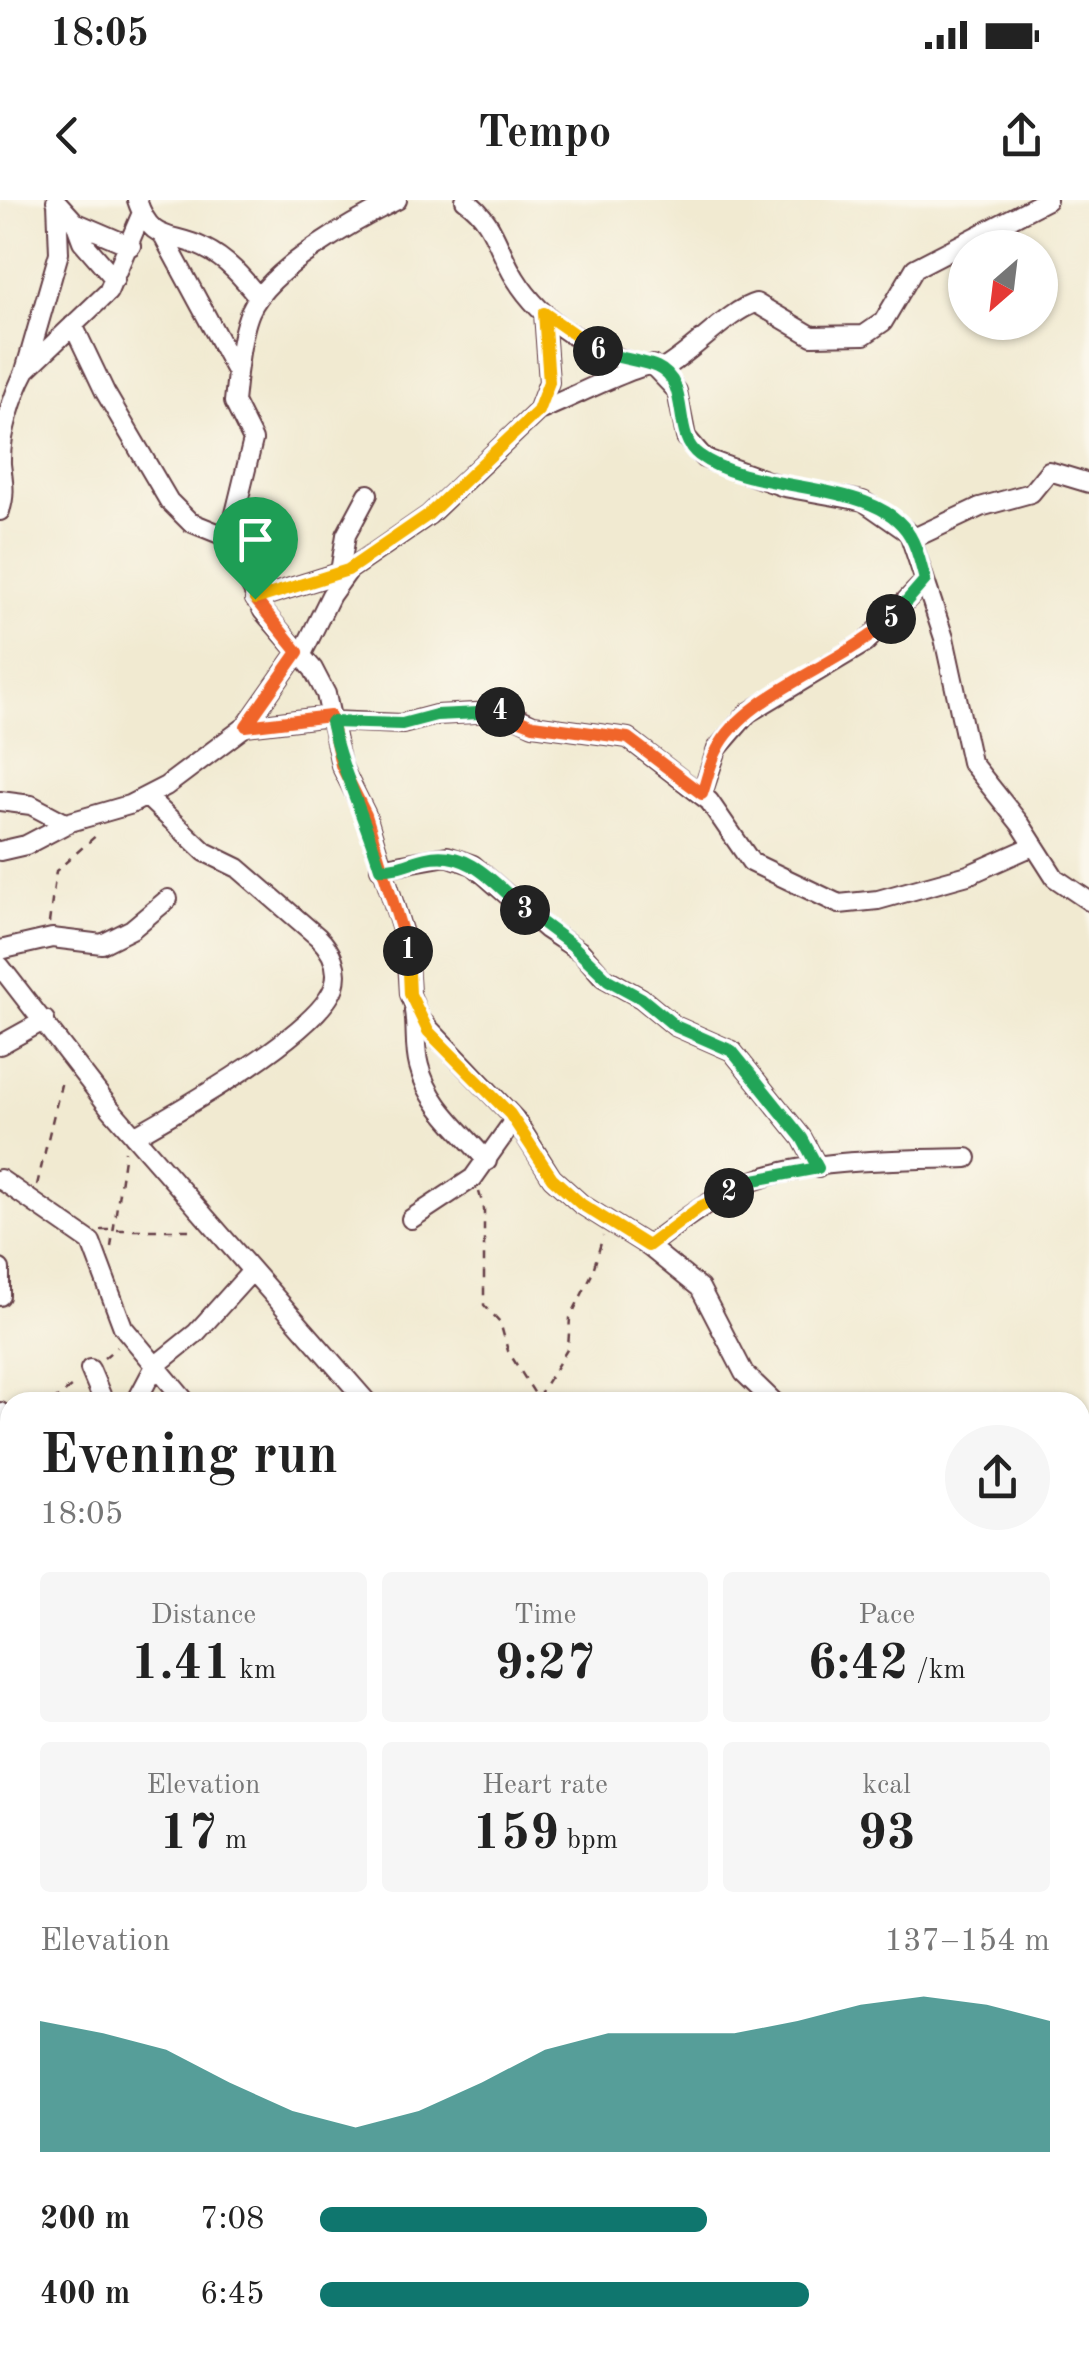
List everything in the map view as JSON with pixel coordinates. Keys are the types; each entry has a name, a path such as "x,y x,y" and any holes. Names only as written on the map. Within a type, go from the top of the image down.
{"street":[{"path":"397,200 314,250 258,297 243,335 234,402 253,440 234,503 237,541 255,599 326,694 341,765 366,815 407,946 418,1063 427,1090 438,1108 487,1161"},
{"path":"466,200 487,218 513,276 544,313 576,340 640,366 662,370 700,346 744,306 756,303 812,336 864,336 882,322 915,268 1047,200"},
{"path":"56,201 115,279"},
{"path":"0,512 5,437 13,398 25,372 59,253 56,201"},
{"path":"139,208 163,236 237,373"},
{"path":"25,372 108,292 130,246 139,208"},
{"path":"74,222 130,246"},
{"path":"163,236 211,252 234,268 258,297"},
{"path":"538,411 549,382 544,313"},
{"path":"73,325 105,392 170,501 190,522 237,541"},
{"path":"255,599 344,571 428,515 538,411 599,388 640,366"},
{"path":"662,370 677,391 691,447 704,458 784,486 863,501 896,522 912,540 953,675 965,748 1055,878 1089,901"},
{"path":"912,540 980,507 1031,493 1049,471 1089,483"},
{"path":"0,851 26,845 67,824 147,797 246,726 299,654 344,571 346,535 368,494"},
{"path":"702,794 717,749 748,713 865,643 925,580"},
{"path":"246,726 331,719 402,724 454,713 510,714 533,725 628,738 702,794 752,862 839,904 878,900 968,874 1033,846"},
{"path":"131,1133 238,1075 299,1027 330,995 335,980 329,948 318,937 238,868 204,852 147,797"},
{"path":"0,801 30,805 67,824"},
{"path":"380,868 447,856 473,865 546,929 581,952 602,977 641,998 675,1026 732,1051 802,1138 818,1168"},
{"path":"0,950 46,939 86,944 112,942 168,899"},
{"path":"0,966 131,1133 357,1392"},
{"path":"414,1006 428,1031 515,1119 552,1178 700,1288 744,1373 764,1392"},
{"path":"0,1045 45,1020"},
{"path":"412,1220 473,1178 515,1119"},
{"path":"648,1246 700,1207 754,1180 818,1168 967,1158"},
{"path":"0,1178 77,1230 100,1258 123,1327 177,1392"},
{"path":"0,1268 0,1296"},
{"path":"144,1392 155,1366 196,1333 252,1270"},
{"path":"90,1370 100,1392"}],"path":[{"path":"46,939 56,871 95,838 114,811"},
{"path":"34,1201 70,1056"},
{"path":"112,1229 131,1133"},
{"path":"473,1178 484,1209 484,1305 500,1322 508,1351 535,1392"},
{"path":"540,1392 568,1348 574,1306 592,1274 607,1220"},
{"path":"77,1230 214,1229"}],"route":[{"path":"255,599 298,652 246,726 330,716 331,722 338,754 341,765 356,794 366,815 380,868 407,946 414,1006 428,1031 527,1134 552,1178 581,1204 648,1246 700,1207 754,1180 818,1168 802,1138 732,1051 675,1026 641,998 602,977 581,952 546,929 473,865 447,856 396,869 380,868 372,834 366,815 341,765 331,722 402,724 436,715 510,714 533,725 628,738 702,794 717,749 748,713 776,692 865,643 900,611 925,580 909,533 863,501 760,480 694,452 686,437 677,391 662,370 600,352 576,340 544,313 549,361 546,399 522,427 500,443 428,515 348,570 255,599"}]}
